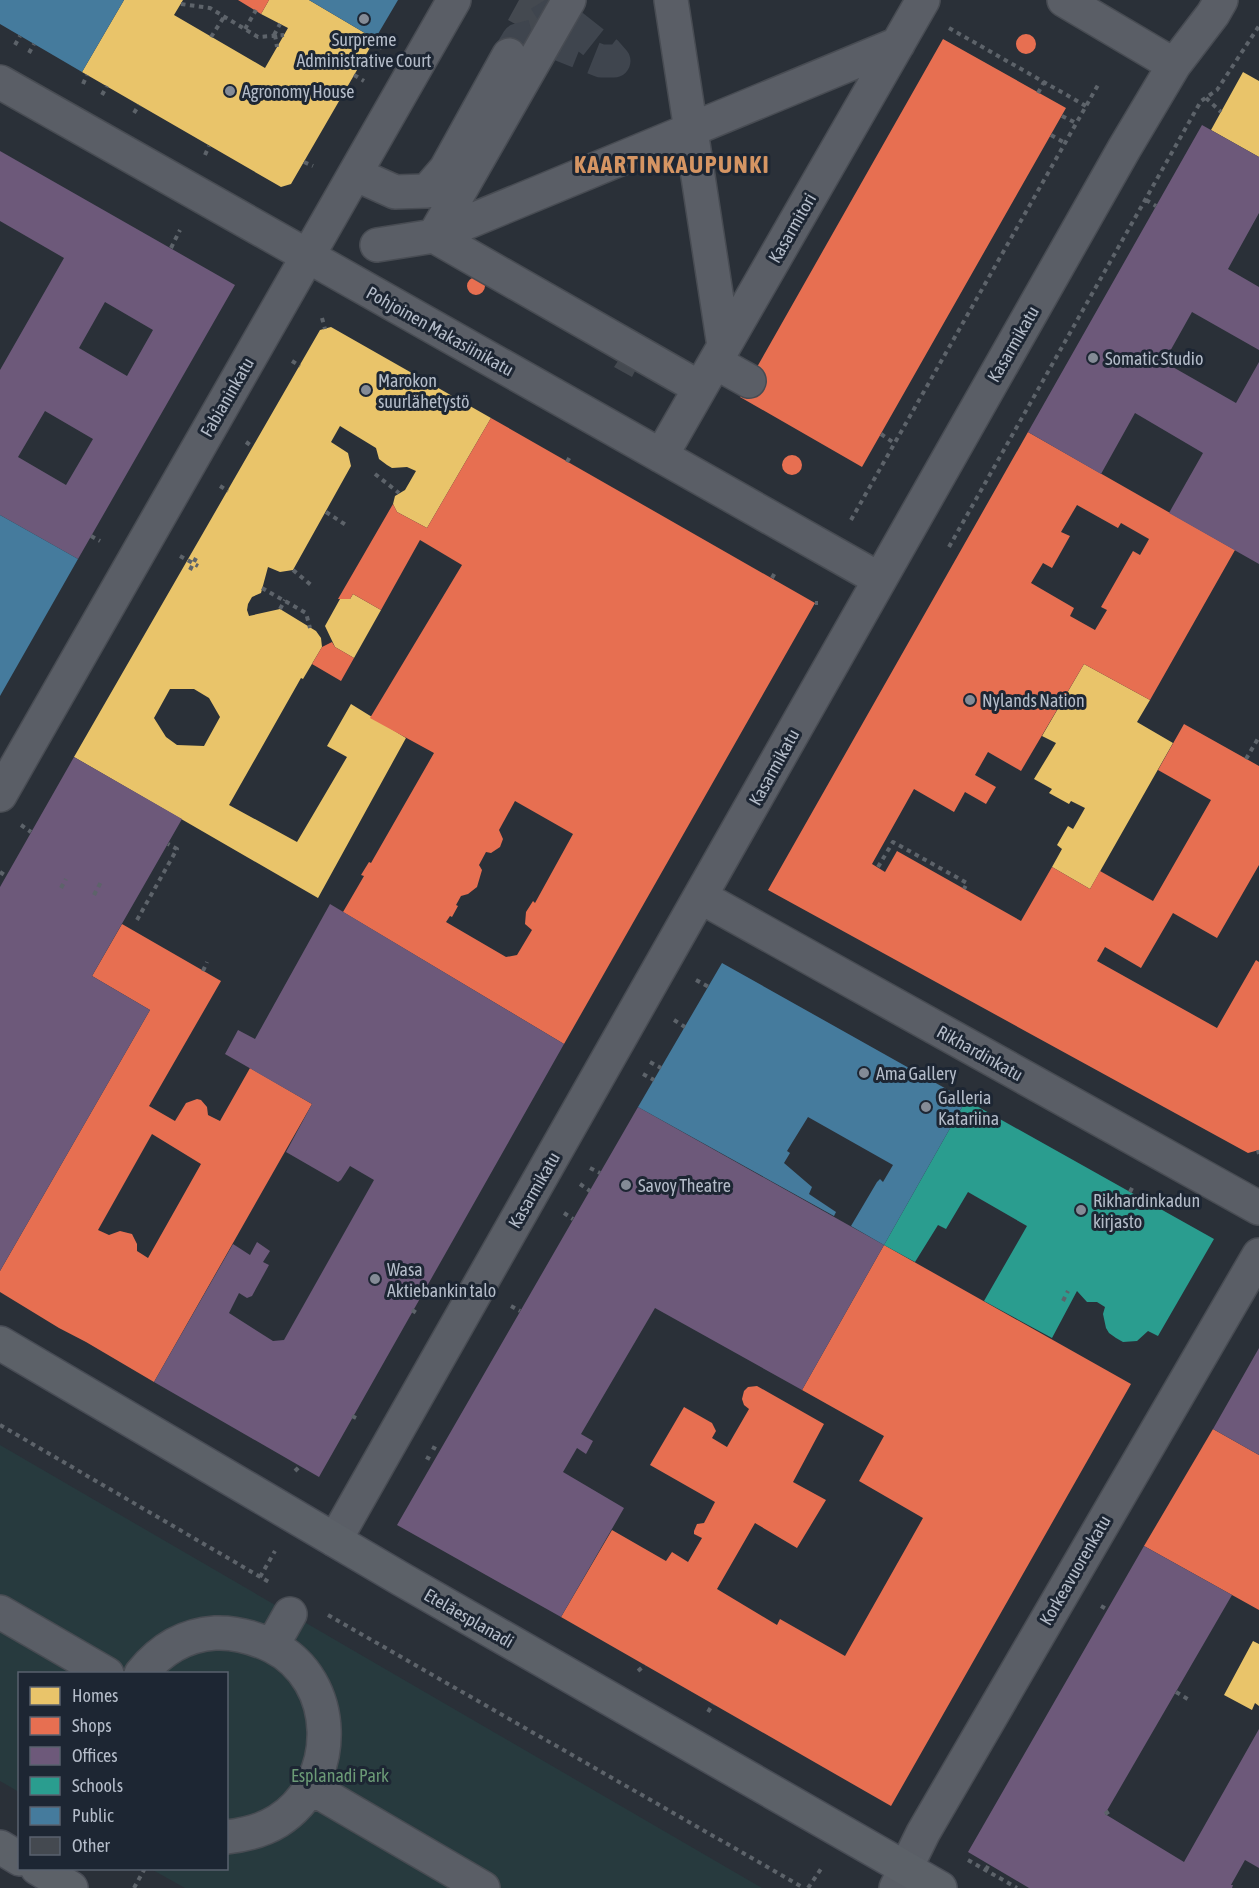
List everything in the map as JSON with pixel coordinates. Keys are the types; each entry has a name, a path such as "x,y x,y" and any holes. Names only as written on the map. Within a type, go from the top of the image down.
{"main road":[{"name":"Eteläesplanadi","path":"0,1343 335,1540 900,1878 940,1888"},
{"path":"0,1847 18,1857"},
{"path":"39,1870 71,1888"}],"street":[{"name":"Fabianinkatu","path":"0,795 454,0"},
{"path":"434,236 569,0"},
{"path":"672,0 691,130 713,366"},
{"path":"1064,0 1174,65"},
{"name":"Kasarmikatu","path":"335,1540 1124,149 1174,65 1221,0"},
{"name":"Kasarmitori","path":"661,456 898,44 913,3"},
{"path":"377,245 434,236 898,44"},
{"path":"355,174 395,192 428,191 446,169 509,55"},
{"name":"Pohjoinen Makasiinikatu","path":"0,82 879,579"},
{"path":"434,236 713,366 747,385"},
{"name":"Rikhardinkatu","path":"701,897 1259,1208"},
{"name":"Korkeavuorenkatu","path":"900,1878 923,1833 1259,1255"},
{"path":"0,1612 104,1672"},
{"path":"272,1646 290,1614"},
{"path":"143,1672 166,1650 184,1640 203,1634 243,1634 280,1650 309,1678 318,1696 325,1735 323,1755 317,1774 295,1808 279,1820 262,1830 228,1837"},
{"path":"310,1787 483,1888"}],"path":[{"path":"913,3 1086,106"},
{"path":"181,4 210,8 258,37 278,35"},
{"path":"245,29 256,10"},
{"path":"211,37 224,16"},
{"path":"277,47 280,24"},
{"path":"949,547 1201,101 1217,90 1259,26"},
{"path":"278,35 279,42"},
{"path":"15,45 20,36"},
{"path":"373,43 382,48"},
{"path":"29,52 34,44"},
{"path":"83,84 87,75"},
{"path":"1038,93 1044,82"},
{"path":"832,553 1098,85"},
{"path":"101,95 107,86"},
{"path":"1206,98 1221,112"},
{"path":"134,114 139,105"},
{"path":"1062,116 1076,123"},
{"path":"1051,135 1065,143"},
{"path":"204,155 209,146"},
{"path":"304,162 313,166"},
{"path":"1146,200 1156,206"},
{"path":"171,248 180,230"},
{"path":"322,318 325,329"},
{"path":"429,382 433,375"},
{"path":"463,402 467,396"},
{"path":"881,434 894,443"},
{"path":"567,462 571,455"},
{"path":"375,474 399,493"},
{"path":"326,512 346,525"},
{"path":"91,536 101,541"},
{"path":"177,554 196,565"},
{"path":"196,558 196,565"},
{"path":"190,570 196,565"},
{"path":"293,570 311,585"},
{"path":"772,578 776,571"},
{"path":"262,588 306,613 310,628"},
{"path":"280,609 285,600"},
{"path":"1246,759 1259,736"},
{"path":"20,825 31,832"},
{"path":"878,867 893,842 967,883 964,889"},
{"path":"137,920 177,849 168,844"},
{"path":"0,872 6,876"},
{"path":"61,888 66,879"},
{"path":"94,895 101,882"},
{"path":"203,971 207,962"},
{"path":"695,980 709,987"},
{"path":"673,1020 685,1027"},
{"path":"649,1062 661,1068"},
{"path":"642,1074 654,1080"},
{"path":"589,1168 600,1173"},
{"path":"580,1184 590,1191"},
{"path":"1130,1192 1134,1184"},
{"path":"563,1213 573,1219"},
{"path":"1063,1301 1068,1291"},
{"path":"510,1306 520,1311"},
{"path":"412,1310 418,1314"},
{"path":"352,1416 358,1419"},
{"path":"0,1425 270,1583"},
{"path":"431,1446 440,1451"},
{"path":"425,1456 434,1461"},
{"path":"295,1471 300,1466"},
{"path":"1101,1606 1108,1610"},
{"path":"325,1614 804,1888"},
{"path":"637,1672 645,1665"},
{"path":"1176,1692 1191,1701"},
{"path":"1106,1814 1111,1810"},
{"path":"986,1870 989,1864"},
{"path":"134,1888 144,1870"}],"green space":[{"name":"Esplanadi Park","path":"0,1445 762,1888 185,1888 153,1870 228,1870 228,1672 18,1672 18,1791 0,1781"}],"building: Homes":[{"name":"Agronomy House","path":"124,0 183,0 174,15 265,68 288,28 261,14 269,0 309,0 375,39 291,184 281,187 82,72"},
{"path":"1243,72 1259,81 1259,157 1211,130"},
{"path":"331,327 491,418 427,528 397,512 393,504 395,496 405,490 416,471 407,467 392,468 379,459 376,448 340,426 331,442 348,453 351,466 293,570 280,572 268,567 261,593 252,597 248,604 249,616 280,609 316,631 321,638 322,647 303,679 301,678 229,805 297,842 347,757 327,746 351,704 406,738 318,898 74,757 320,330","holes":["170,689 194,689 209,698 220,717 204,746 177,745 166,737 154,718"]},
{"path":"353,594 381,610 354,658 335,647 325,626 340,599 350,599"},
{"path":"1084,664 1150,700 1137,722 1173,743 1090,889 1052,867 1062,849 1057,845 1068,826 1073,829 1085,808 1071,801 1069,804 1049,793 1052,789 1034,779 1056,743 1042,736"},
{"path":"1253,1641 1259,1644 1259,1706 1255,1703 1252,1710 1224,1695"}],"building: Shops":[{"path":"238,0 269,0 261,14"},
{"path":"1026,34 1033,37 1036,44 1033,51 1026,54 1019,51 1016,44 1019,37"},
{"path":"943,39 1066,108 862,467 740,397"},
{"path":"472,277 480,277 485,282 483,293 472,295 467,290 467,282"},
{"path":"491,418 815,603 564,1044 343,912 364,876 361,875 369,862 371,863 434,753 370,718 462,565 420,540 381,610 353,594 350,599 338,599 393,504 397,512 427,528","holes":["515,801 573,834 535,903 533,901 526,912 525,924 532,930 517,955 506,957 446,922 450,916 452,917 461,896 477,887 482,870 479,865 486,852 491,853 500,847 503,839 499,830"]},
{"path":"1028,432 1235,550 1150,700 1084,664 1021,771 988,752 975,775 996,787 986,804 965,792 954,812 914,789 872,864 885,872 897,851 1021,921 1052,867 1090,889 1100,871 1153,901 1211,800 1158,770 1184,724 1259,766 1259,865 1217,938 1173,913 1141,968 1105,947 1097,961 1217,1028 1256,960 1259,962 1259,1150 1248,1153 768,890","holes":["1077,505 1118,528 1121,523 1149,539 1140,555 1133,551 1101,607 1107,610 1095,630 1070,616 1074,608 1031,583 1043,563 1052,568 1070,536 1061,532"]},
{"path":"792,455 799,458 802,465 799,472 792,475 785,472 782,465 785,458"},
{"path":"332,642 335,647 354,658 341,681 312,664 322,647"},
{"path":"122,924 221,981 149,1106 175,1121 186,1103 197,1099 207,1107 208,1115 220,1121 250,1068 312,1104 154,1382 0,1292 0,1271 150,1010 92,976","holes":["152,1134 201,1164 148,1258 137,1251 137,1244 132,1234 120,1231 109,1235 98,1230"]},
{"path":"884,1245 1131,1384 891,1806 561,1617 612,1530 666,1561 672,1552 688,1562 702,1538 694,1534 697,1524 704,1523 715,1502 650,1465 684,1407 712,1423 716,1431 712,1438 727,1447 749,1409 744,1405 742,1399 744,1391 748,1387 757,1386 824,1424 793,1482 826,1500 797,1548 755,1523 717,1589 777,1625 780,1619 845,1656 923,1518 859,1481 884,1436 802,1390"},
{"path":"1213,1429 1259,1455 1259,1610 1144,1546"}],"building: Offices":[{"path":"1202,125 1259,157 1259,213 1228,269 1259,287 1259,350 1192,312 1164,362 1236,403 1259,362 1259,564 1169,513 1203,453 1135,413 1101,474 1028,432"},
{"path":"0,151 235,285 78,559 0,515 0,370 64,258 0,221","holes":["105,302 153,330 127,376 79,348","45,411 93,439 66,485 18,457"]},
{"path":"74,757 182,819 92,976 150,1010 0,1271 0,887"},
{"path":"330,904 564,1044 319,1477 154,1382 233,1244 250,1255 257,1242 270,1251 263,1262 269,1265 252,1296 247,1298 239,1293 229,1313 273,1341 284,1340 374,1180 350,1166 338,1182 286,1152 312,1104 225,1054 238,1030 255,1039"},
{"path":"638,1107 884,1245 802,1390 655,1308 581,1434 593,1441 586,1454 577,1448 563,1472 624,1508 561,1617 397,1525"},
{"path":"1259,1348 1259,1455 1213,1429"},
{"path":"1144,1546 1232,1595 1105,1814 1184,1862 1259,1729 1259,1868 1245,1860 1231,1885 1233,1885 1232,1888 1029,1888 968,1852"}],"building: Schools":[{"name":"Rikhardinkadun kirjasto","path":"966,1100 1214,1239 1158,1336 1148,1331 1137,1341 1123,1342 1109,1333 1106,1328 1103,1314 1105,1307 1097,1302 1087,1302 1077,1291 1052,1338 984,1301 1027,1226 968,1192 946,1229 938,1225 915,1262 884,1245"}],"building: Public":[{"path":"0,0 124,0 82,72 0,24"},
{"name":"Surpreme Administrative Court","path":"309,0 398,0 375,39"},
{"path":"0,515 78,559 0,696"},
{"path":"722,963 966,1100 884,1245 851,1226 877,1182 880,1179 883,1182 893,1165 808,1117 787,1151 790,1153 784,1163 812,1187 809,1194 836,1212 834,1216 638,1107"}],"building: Other":[{"path":"519,0 547,0 553,4 535,35 508,20"},
{"path":"618,361 635,371 632,377 614,367"}],"tunnel":[{"path":"509,55 518,40 536,35 601,61 614,61 550,8 545,0"}],"place":[{"name":"Surpreme Administrative Court","path":"364,19"},
{"name":"Agronomy House","path":"230,91"},
{"name":"Somatic Studio","path":"1093,358"},
{"name":"Marokon suurlähetystö","path":"366,390"},
{"name":"Nylands Nation","path":"970,700"},
{"name":"Ama Gallery","path":"864,1073"},
{"name":"Galleria Katariina","path":"926,1107"},
{"name":"Savoy Theatre","path":"626,1185"},
{"name":"Rikhardinkadun kirjasto","path":"1081,1210"},
{"name":"Wasa Aktiebankin talo","path":"375,1279"}],"district":[{"name":"KAARTINKAUPUNKI","path":"672,164"}]}
